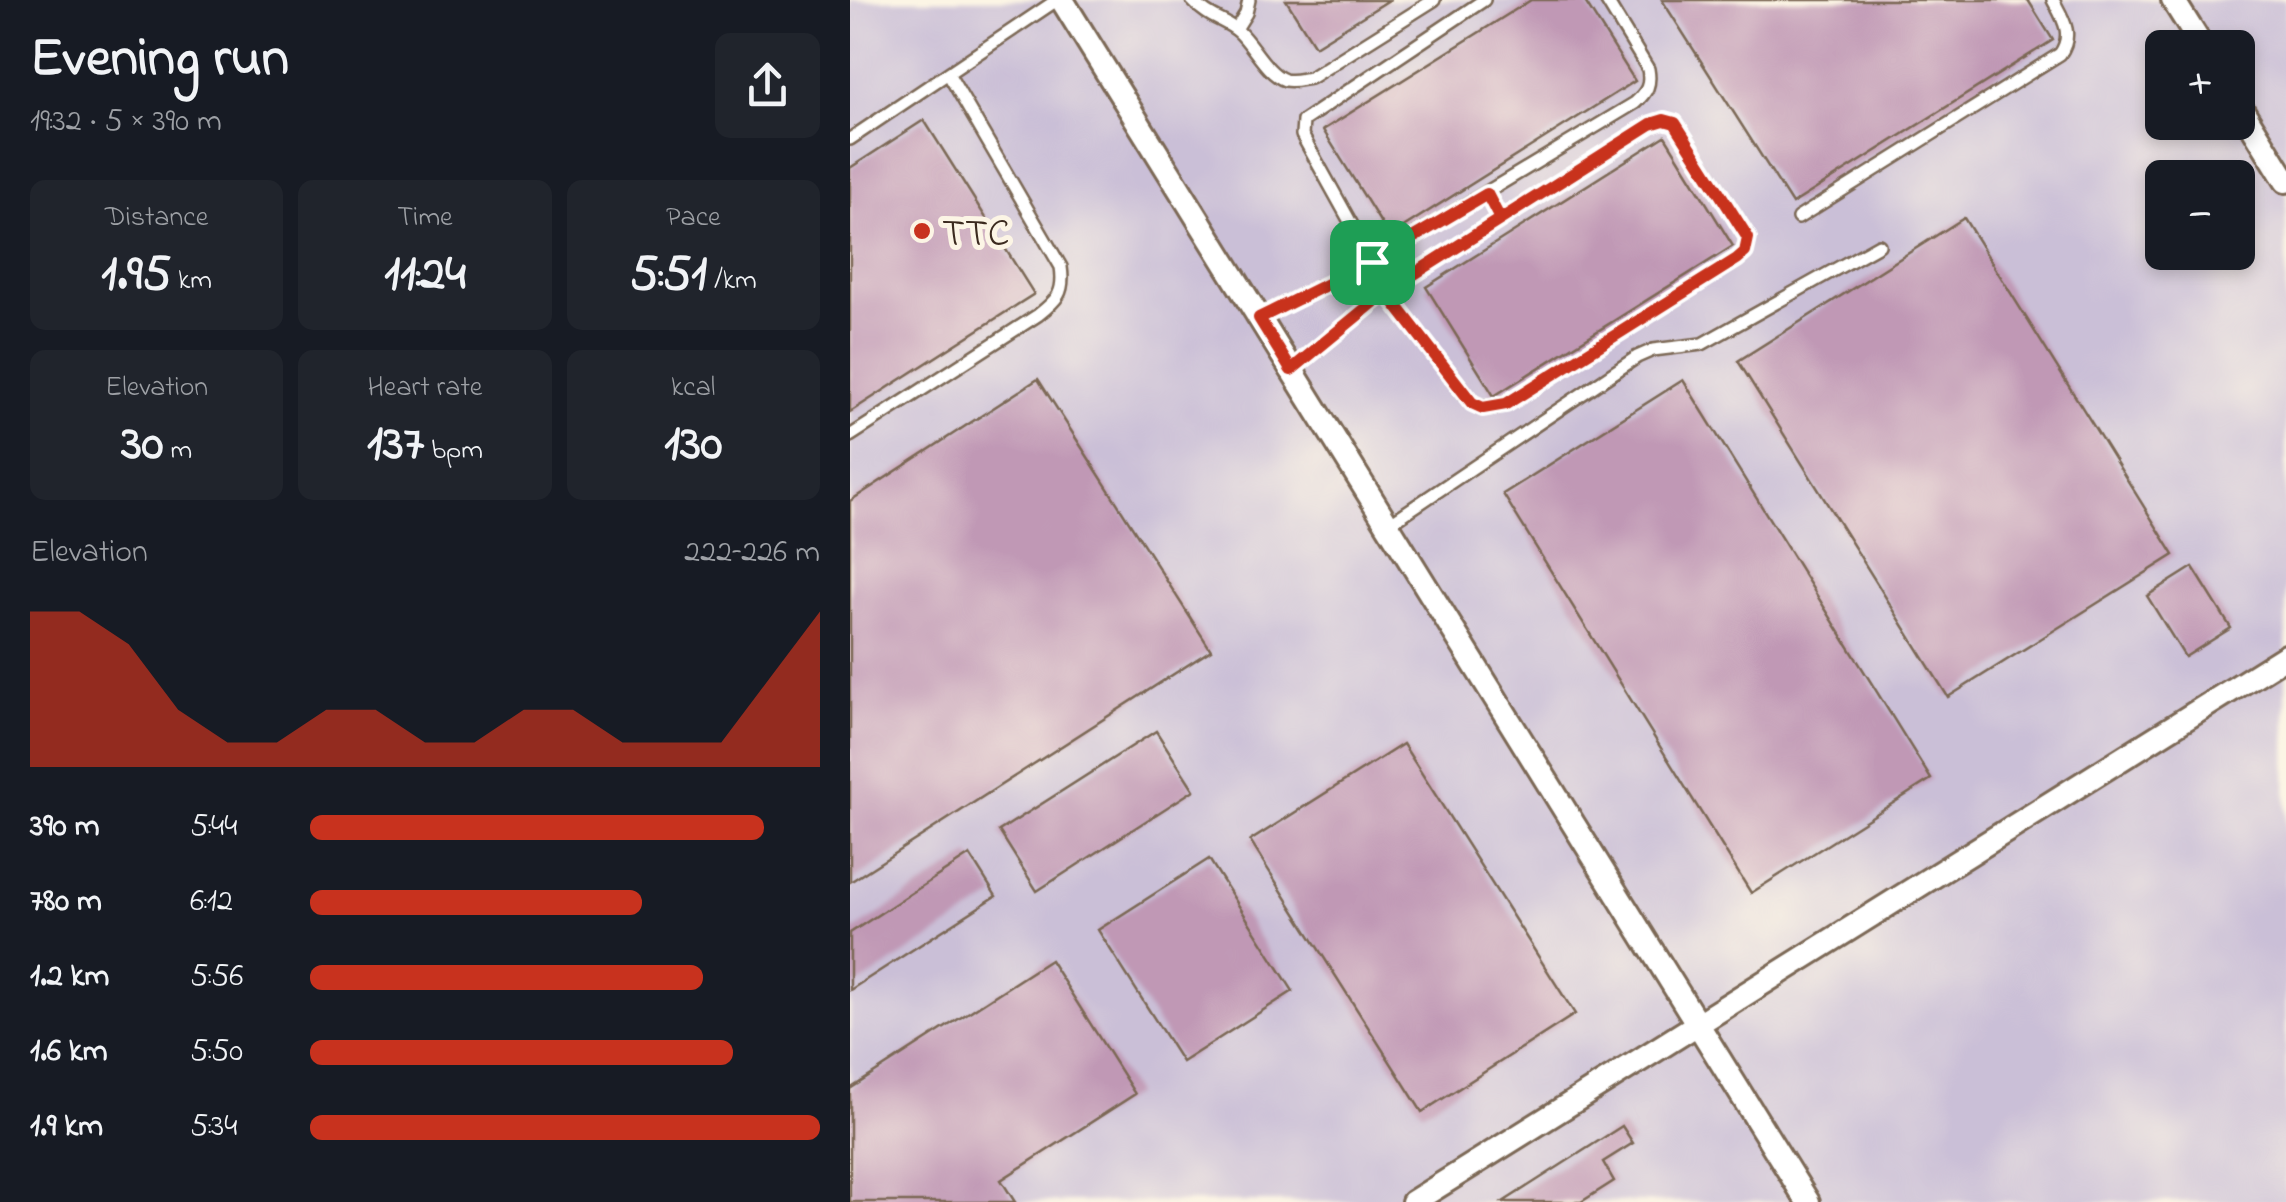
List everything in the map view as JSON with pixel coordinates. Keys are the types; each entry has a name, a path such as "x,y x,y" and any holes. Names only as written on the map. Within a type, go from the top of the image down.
{"street":[{"path":"1060,0 1808,1202"},
{"path":"2173,0 2192,30"},
{"path":"2255,131 2286,181"},
{"path":"1412,1202 2286,656"}],"lane":[{"path":"850,139 1060,0"},
{"path":"1192,0 1204,14 1236,29 1286,80 1310,78 1434,0"},
{"path":"1236,29 1249,0"},
{"path":"1372,262 1302,135 1302,121 1484,0"},
{"path":"1259,318 1372,262 1635,104 1646,93 1648,69 1606,0"},
{"path":"1798,218 2060,54 2068,33 2053,0"},
{"path":"850,436 1038,316 1054,303 1064,285 1061,267 950,75"},
{"path":"1291,370 1386,292 1651,124 1664,120 1675,123 1746,232 1748,243 1737,259 1506,404 1495,407 1483,408 1472,403 1386,292"},
{"path":"1487,194 1500,219"},
{"path":"1386,526 1638,357 1653,350 1702,344 1878,245"}],"shaded area":[{"path":"850,0 2286,0 2286,1202 850,1202"}],"building":[{"path":"1286,0 1389,0 1315,46"},
{"path":"1531,0 1584,0 1635,81 1389,236 1323,130"},
{"path":"1662,0 2028,0 2053,40 1792,204"},
{"name":"TTC","path":"924,120 1034,294 850,412 850,168"},
{"path":"1665,136 1733,246 1494,396 1426,287"},
{"path":"1964,218 2174,555 1948,697 1738,361"},
{"path":"1038,379 1211,650 850,882 850,501"},
{"path":"1683,380 1931,779 1751,893 1503,494"},
{"path":"2193,567 2231,628 2185,657 2147,596"},
{"path":"1156,731 1194,790 1037,891 999,831"},
{"path":"1403,744 1575,1014 1422,1112 1250,841"},
{"path":"970,855 996,896 850,990 850,933"},
{"path":"1209,859 1293,991 1182,1062 1098,930"},
{"path":"1050,960 1135,1094 1001,1180 1015,1202 850,1202 850,1089"},
{"path":"1622,1126 1633,1143 1603,1162 1614,1181 1581,1202 1503,1202"}],"place":[{"name":"TTC","path":"922,231"}],"route":[{"path":"1372,262 1259,318 1291,370 1386,292 1651,124 1664,120 1675,123 1748,238 1745,252 1737,259 1506,404 1483,408 1472,403 1386,292 1500,219 1487,194 1372,262"}]}
